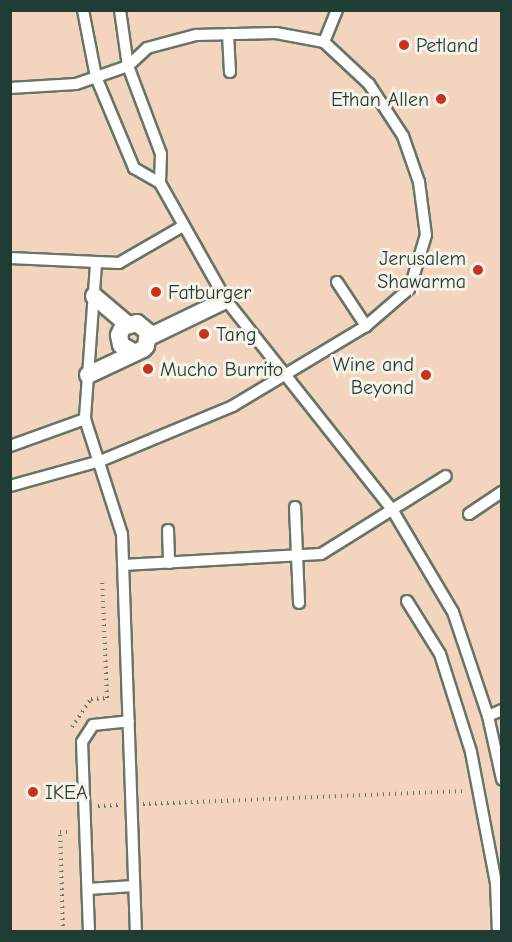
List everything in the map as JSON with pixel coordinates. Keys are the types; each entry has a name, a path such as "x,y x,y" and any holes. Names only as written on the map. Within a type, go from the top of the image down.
{"street":[{"path":"94,296 127,324 141,324 149,337"},
{"path":"88,375 142,349 149,337 226,300"},
{"path":"127,324 119,340 133,352"}],"lane":[{"path":"83,10 96,77 134,168 160,183"},
{"path":"120,10 128,66 161,154 160,183 226,300 393,511 453,612 488,716 501,779"},
{"path":"324,42 336,10"},
{"path":"10,88 52,89 96,77 128,66 147,48 196,35 276,33 324,42 369,84 403,136 419,182 426,235 410,288 366,326 233,406 100,461 10,486"},
{"path":"228,34 230,72"},
{"path":"10,258 96,264 119,263 183,226"},
{"path":"96,264 85,419 122,534 136,932"},
{"path":"337,282 366,326"},
{"path":"10,446 85,419"},
{"path":"123,565 321,554 446,476"},
{"path":"469,514 501,492"},
{"path":"295,507 299,603"},
{"path":"168,530 169,563"},
{"path":"407,601 440,654 478,790 496,883 498,932"},
{"path":"488,716 501,710"},
{"path":"89,932 85,732 93,725 129,722"},
{"path":"88,889 134,886"}],"path":[{"path":"71,740 71,729 82,709 91,699 107,698 102,578"},
{"path":"85,806 478,790"},
{"path":"63,932 60,832 76,832 76,820"}],"shaded area":[{"path":"10,11 501,11 501,931 10,931"}],"place":[{"name":"Petland","path":"404,45"},
{"name":"Ethan Allen","path":"441,99"},
{"name":"Jerusalem Shawarma","path":"478,270"},
{"name":"Fatburger","path":"156,292"},
{"name":"Tang","path":"204,334"},
{"name":"Mucho Burrito","path":"148,369"},
{"name":"Wine and Beyond","path":"426,375"},
{"name":"IKEA","path":"33,792"}]}
